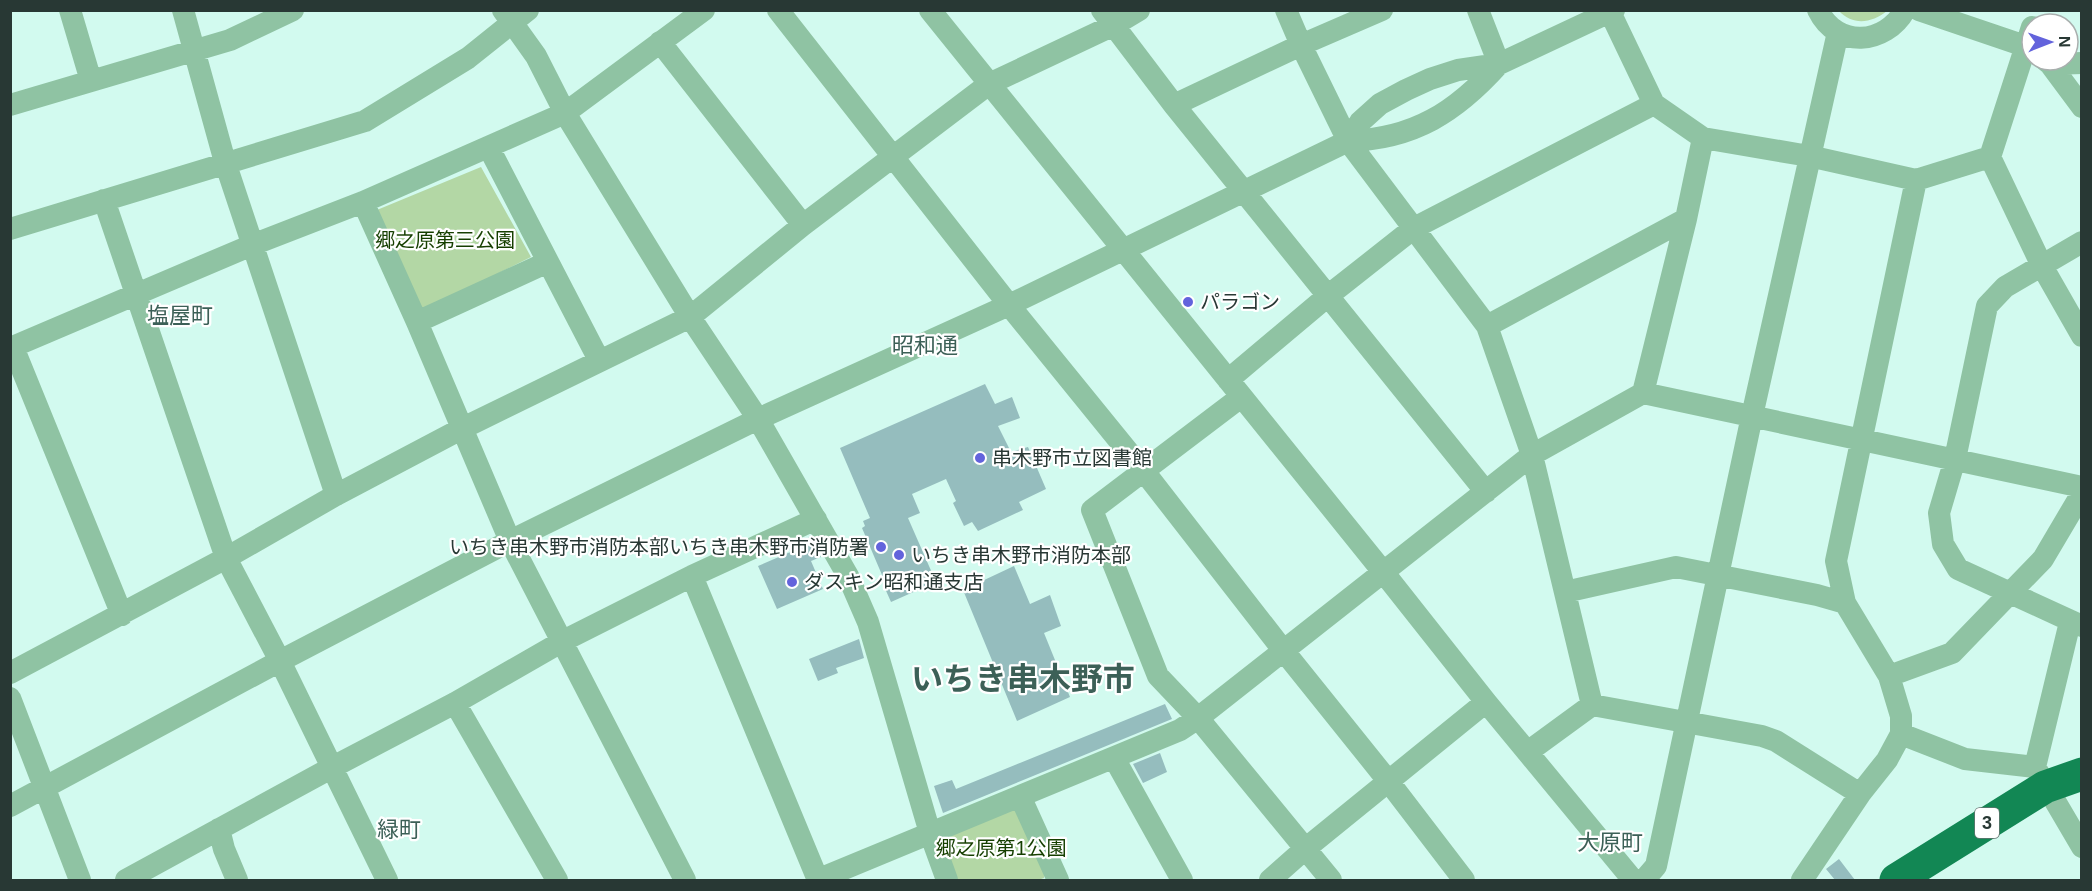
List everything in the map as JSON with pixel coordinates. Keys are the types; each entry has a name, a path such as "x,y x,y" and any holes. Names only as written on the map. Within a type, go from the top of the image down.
{"highway":[{"name":"3","path":"1896,880 2040,777 2082,774"}],"street":[{"path":"70,10 91,81"},
{"path":"183,10 225,162 336,495"},
{"path":"10,105 230,40 293,10"},
{"path":"122,615 12,347 252,245 363,202 489,148 565,112 704,10"},
{"path":"778,10 1464,880"},
{"path":"930,10 1486,702 1633,880"},
{"path":"10,673 122,615 336,495 463,428 690,317 803,225 989,84 1108,18 1139,10"},
{"path":"1286,10 1300,45 1348,141 1487,326 1532,455 1592,705"},
{"path":"1174,105 1300,45 1382,10"},
{"path":"1478,10 1499,64"},
{"path":"1818,10 1829,25 1838,32 1854,38 1871,38 1886,32 1899,21 1905,10"},
{"path":"1919,10 2020,40"},
{"path":"1348,141 1360,122 1380,104 1406,90 1458,70 1499,64 1611,11 1654,104 1703,138 1809,156 1916,180 1990,157"},
{"path":"10,229 364,121 468,58 515,15 565,112 690,317 758,419 848,576 868,622 930,833 947,880"},
{"path":"1108,18 1174,105 1486,492"},
{"path":"1644,880 1656,866 1752,416 1838,32"},
{"path":"660,42 803,225"},
{"path":"10,806 510,541 758,419 1009,305 1348,141 1376,140 1410,130 1445,114 1476,90 1499,64"},
{"path":"2025,72 1990,157 2042,266 2082,336"},
{"path":"2056,72 2082,107"},
{"path":"1331,880 1198,718 1158,676 1092,510 1143,470 1235,389 1329,295 1414,228 1654,104"},
{"path":"1643,393 1686,219 1703,138"},
{"path":"489,148 599,360"},
{"path":"1802,880 1860,795 1887,760 1900,734 1901,716 1889,676 1845,603 1836,561 1916,180"},
{"path":"104,200 226,558 280,661 387,880"},
{"path":"363,202 463,428 510,541 685,880"},
{"path":"1487,326 1686,219"},
{"path":"2082,242 2005,286 1987,306 1955,459 1939,513 1943,544 1958,569 2076,624 2040,777 2082,847"},
{"path":"417,322 548,262"},
{"path":"692,576 818,880 1180,730 1384,573 1532,455 1643,393 2082,487"},
{"path":"1889,676 1952,653 2043,558 2082,493"},
{"path":"126,880 455,703 563,640 692,576 816,519"},
{"path":"1565,592 1676,567 1817,595 1845,603"},
{"path":"10,698 80,880"},
{"path":"1270,880 1486,702"},
{"path":"455,703 556,880"},
{"path":"1529,752 1592,705 1762,736 1776,741 1860,795"},
{"path":"1900,734 1965,759 2040,777"},
{"path":"1114,758 1182,880"},
{"path":"1020,796 1056,880"},
{"path":"219,829 224,849 237,880"}],"green space":[{"path":"1839,11 1887,11 1869,20 1856,21"},
{"name":"郷之原第三公園","path":"481,167 531,257 416,314 372,212"},
{"name":"郷之原第1公園","path":"1013,808 1020,811 1046,869 1044,878 1038,880 957,880 945,843 953,833"}],"building":[{"path":"985,384 995,404 1012,397 1020,418 998,426 1011,452 1028,447 1046,489 1019,502 1023,510 978,531 972,522 964,526 953,503 956,501 946,479 912,494 920,513 908,518 936,582 891,602 862,528 865,526 863,521 870,518 840,448"},
{"name":"ダスキン昭和通支店","path":"810,537 821,557 811,561 823,589 777,609 758,566 795,550 792,545"},
{"path":"1014,566 1030,604 1050,595 1061,626 1044,633 1070,697 1017,721 963,590"},
{"path":"859,639 864,658 836,668 838,673 818,681 809,659"},
{"path":"1165,704 1172,719 943,813 934,786 952,780 956,789"},
{"path":"1160,753 1167,772 1143,783 1133,764"},
{"path":"1839,859 1855,880 1835,880 1826,869"}],"place":[{"name":"パラゴン","path":"1188,302"},
{"name":"串木野市立図書館","path":"980,458"},
{"name":"いちき串木野市消防本部いちき串木野市消防署","path":"881,547"},
{"name":"いちき串木野市消防本部","path":"899,555"},
{"name":"ダスキン昭和通支店","path":"792,582"}],"district":[{"name":"塩屋町","path":"180,315"},
{"name":"昭和通","path":"925,345"},
{"name":"いちき串木野市","path":"1023,679"},
{"name":"緑町","path":"399,829"},
{"name":"大原町","path":"1610,842"}]}
